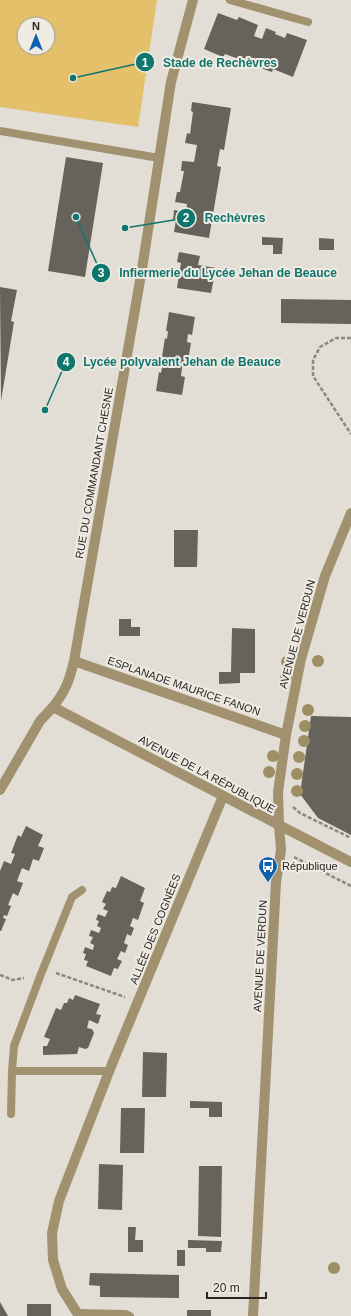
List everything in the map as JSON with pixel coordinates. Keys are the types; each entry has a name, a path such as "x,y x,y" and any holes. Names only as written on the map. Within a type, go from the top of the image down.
{"street":[{"name":"RUE DU COMMANDANT CHESNE","path":"0,790 40,721 53,707 64,691 70,677 74,661 139,285 171,82 193,0"},
{"name":"AVENUE DE VERDUN","path":"253,1316 276,882 281,850 278,792 286,735 301,659 325,576 351,513"},
{"name":"ESPLANADE MAURICE FANON","path":"74,661 286,735"},
{"name":"AVENUE DE LA RÉPUBLIQUE","path":"53,707 351,862"},
{"name":"ALLÉE DES COGNÉES","path":"78,1314 62,1289 53,1260 52,1233 59,1201 109,1071 223,796"}],"lane":[{"path":"230,0 308,22"},
{"path":"0,131 159,158"},
{"path":"11,1114 14,1046 72,897 82,890"},
{"path":"12,1071 109,1071"},
{"path":"78,1314 126,1314 130,1316"}],"path":[{"path":"351,338 336,338 320,347 313,360 313,376 351,434"},
{"path":"278,796 300,813 351,838"},
{"path":"281,850 351,886"},
{"path":"0,975 13,980 53,972 138,1002"}],"shaded area":[{"path":"0,0 157,0 138,127 0,107"}],"building":[{"path":"218,13 237,20 239,17 258,25 254,36 262,39 266,28 285,38 287,33 307,40 293,77 273,69 272,72 252,65 254,60 246,58 244,61 225,54 223,57 204,49"},
{"path":"192,102 231,108 224,150 220,149 217,166 221,167 209,238 174,232 176,220 173,220 174,210 186,212 187,204 175,202 177,192 180,192 184,171 181,171 182,161 194,162 197,145 185,143 187,133 190,134 193,112 191,111"},
{"path":"66,157 103,163 85,277 48,271"},
{"path":"262,237 283,238 282,254 273,254 273,245 262,245"},
{"path":"319,238 334,239 334,250 319,250"},
{"path":"179,252 200,256 198,265 216,268 211,293 177,288 181,263 177,262"},
{"path":"0,287 17,290 11,321 14,322 1,401"},
{"path":"281,299 351,300 351,324 281,323"},
{"path":"169,312 195,317 192,335 188,334 187,342 191,343 188,361 184,360 182,368 181,376 185,377 182,395 156,391 159,372 161,373 164,357 162,357 165,338 167,339 168,331 166,331"},
{"path":"174,530 198,530 197,567 174,567"},
{"path":"119,619 131,619 131,627 140,627 140,636 119,636"},
{"path":"232,628 255,629 255,673 240,673 240,683 219,684 219,672 231,672"},
{"path":"311,716 351,717 351,835 318,818 300,794"},
{"path":"26,826 43,835 38,846 44,848 39,861 33,859 29,871 22,868 17,881 23,883 18,896 13,893 8,905 11,906 7,916 4,915 3,918 6,919 0,931 0,871 4,861 11,864 15,854 11,853 18,835 21,837"},
{"path":"121,876 145,888 140,901 144,903 138,920 133,918 130,926 134,928 131,936 127,934 124,943 128,945 125,953 121,951 117,959 122,961 118,969 114,968 111,976 86,966 88,961 84,960 86,954 83,953 85,947 93,950 94,945 90,943 93,937 89,936 91,930 99,933 101,928 97,926 99,921 96,920 98,914 105,917 108,911 103,909 106,904 102,902 107,891 110,892 112,887 116,888"},
{"path":"75,995 100,1004 96,1014 101,1015 98,1024 89,1020 87,1028 92,1029 94,1033 88,1048 85,1049 79,1047 77,1054 43,1055 43,1046 47,1046 50,1039 44,1037 56,1008 61,1010 64,1003 67,1003 69,998 73,1000"},
{"path":"143,1052 167,1053 166,1097 142,1097"},
{"path":"190,1101 222,1102 222,1117 209,1117 209,1108 190,1108"},
{"path":"121,1108 145,1108 144,1153 120,1153"},
{"path":"99,1164 123,1165 122,1210 98,1209"},
{"path":"199,1166 222,1166 221,1237 198,1236"},
{"path":"128,1227 136,1227 135,1240 143,1240 143,1252 128,1252"},
{"path":"188,1240 222,1241 221,1252 206,1252 206,1248 188,1248"},
{"path":"177,1250 185,1250 185,1266 177,1266"},
{"path":"90,1273 179,1275 179,1298 100,1297 100,1286 89,1285"},
{"path":"0,1302 8,1316 0,1316"},
{"path":"27,1304 51,1304 51,1316 27,1316"},
{"path":"187,1310 211,1310 211,1316 187,1316"}],"place":[{"name":"Stade de Rechèvres","path":"73,78"},
{"name":"Infiermerie du Lycée Jehan de Beauce","path":"76,217"},
{"name":"Rechèvres","path":"125,228"},
{"name":"Lycée polyvalent Jehan de Beauce","path":"45,410"},
{"name":"République","path":"268,883"}]}
